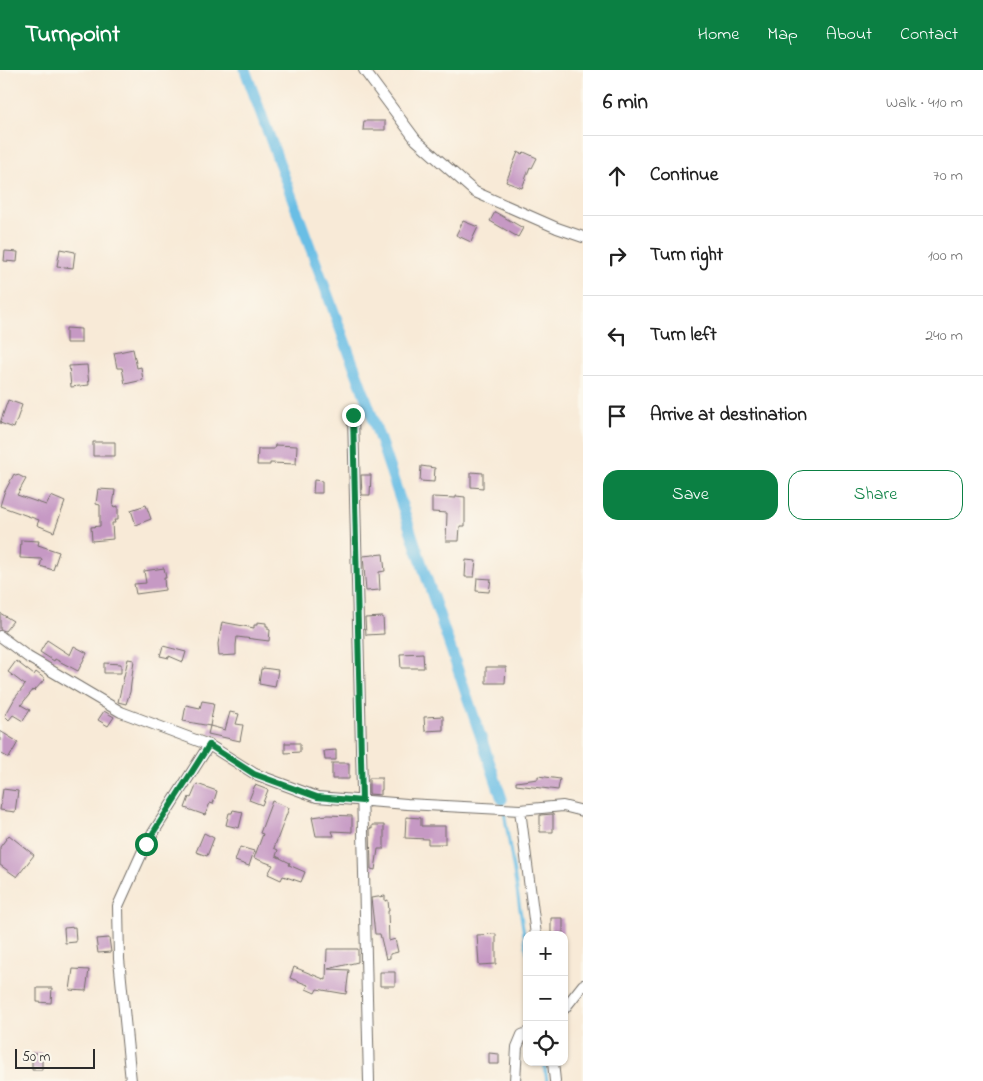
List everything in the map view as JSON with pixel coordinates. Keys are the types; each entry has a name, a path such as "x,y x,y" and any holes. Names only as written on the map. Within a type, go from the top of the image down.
{"street":[{"path":"364,70 416,140 475,192 557,228 583,237"},
{"path":"353,415 369,1081"},
{"path":"0,636 28,657 121,712 209,745 254,774 317,797 520,810 563,806 583,811"},
{"path":"131,1081 119,959 118,906 146,844 209,745"},
{"path":"520,810 535,931"},
{"path":"568,1004 583,985"},
{"path":"515,1081 516,1047 523,1035"},
{"path":"553,1066 555,1081"}],"building":[{"path":"364,121 385,121 385,130 363,130"},
{"path":"518,152 522,154 524,152 537,158 532,168 530,167 522,188 506,182"},
{"path":"495,212 523,228 518,237 490,221"},
{"path":"463,221 478,227 471,242 456,235"},
{"path":"60,249 75,252 73,268 57,266"},
{"path":"5,251 18,252 17,262 4,261"},
{"path":"66,328 81,329 81,343 66,343"},
{"path":"133,349 137,368 141,367 143,380 125,384 122,368 117,368 114,353"},
{"path":"87,365 89,385 71,387 69,366"},
{"path":"8,400 22,405 14,428 0,423"},
{"path":"93,442 115,442 115,456 93,456"},
{"path":"275,445 297,446 296,464 270,463 270,465 257,465 258,449 274,449"},
{"path":"421,466 435,468 434,482 420,481"},
{"path":"471,472 483,473 483,488 471,487"},
{"path":"14,474 26,479 17,495 46,505 51,496 65,502 54,532 37,525 39,520 0,506 4,493"},
{"path":"361,475 371,475 370,495 362,495"},
{"path":"314,480 322,481 322,493 313,493"},
{"path":"98,489 115,490 113,507 118,506 118,520 114,520 115,523 112,523 113,539 92,541 91,527 100,526 100,505 96,504"},
{"path":"456,496 465,497 465,526 460,526 459,541 446,541 447,513 432,512 432,497 456,498"},
{"path":"146,505 151,519 136,525 131,510"},
{"path":"21,540 39,541 38,545 59,552 53,570 40,566 42,559 20,558"},
{"path":"383,554 385,571 379,572 380,590 366,591 363,556"},
{"path":"466,560 476,561 474,577 465,577"},
{"path":"164,568 166,578 164,578 165,590 136,594 134,584 146,583 144,571"},
{"path":"477,578 491,579 489,592 476,591"},
{"path":"0,613 13,621 5,631 0,629"},
{"path":"383,617 384,634 366,635 365,618"},
{"path":"222,622 254,628 257,622 266,623 270,630 269,641 237,637 236,655 219,656 218,644"},
{"path":"47,640 70,655 74,646 87,653 78,671 55,659 54,661 40,652"},
{"path":"163,646 186,652 183,662 169,656 169,658 160,656"},
{"path":"423,653 424,668 401,668 400,654"},
{"path":"128,659 134,660 130,692 126,704 118,702"},
{"path":"16,661 34,675 36,672 45,679 21,705 30,710 23,721 13,715 9,720 5,716 25,685 8,672"},
{"path":"104,663 121,664 121,673 104,673"},
{"path":"486,667 506,667 505,683 486,683"},
{"path":"261,669 278,670 275,687 259,684"},
{"path":"202,701 214,703 210,726 183,721 186,705 200,708"},
{"path":"104,711 114,717 108,726 98,720"},
{"path":"230,712 239,714 236,724 243,725 240,741 208,734 210,726 225,730"},
{"path":"443,716 443,730 425,731 424,717"},
{"path":"0,731 18,742 9,758 0,753"},
{"path":"285,743 300,743 300,752 285,753"},
{"path":"336,750 336,760 325,760 324,751"},
{"path":"332,763 349,763 349,779 332,779"},
{"path":"538,776 560,779 558,790 516,785 516,782 538,779"},
{"path":"369,778 382,778 381,795 369,794"},
{"path":"197,784 217,791 213,804 210,803 205,815 185,808"},
{"path":"255,785 268,790 262,805 249,800"},
{"path":"3,789 18,791 15,812 0,810"},
{"path":"272,801 289,808 274,848 278,850 276,856 290,863 289,865 305,872 301,882 283,876 281,880 268,874 273,865 254,858 263,834 260,833"},
{"path":"233,810 243,812 239,828 226,825 229,813 232,813"},
{"path":"553,814 553,832 540,832 540,815"},
{"path":"328,815 352,816 352,832 332,831 334,836 316,836 312,817"},
{"path":"406,817 421,818 421,826 445,826 445,844 428,844 428,839 405,838"},
{"path":"372,825 384,825 384,849 378,849 375,870 371,869 370,828 372,829"},
{"path":"204,833 214,838 207,856 196,852"},
{"path":"9,835 34,855 17,877 0,865 0,847"},
{"path":"240,847 254,851 249,866 235,861"},
{"path":"385,896 385,901 388,900 389,911 389,941 395,939 398,952 390,954 390,958 386,959 380,934 375,934 371,898"},
{"path":"551,918 563,918 563,931 551,931"},
{"path":"75,927 76,942 65,943 64,928"},
{"path":"496,934 496,964 479,965 477,935"},
{"path":"109,938 111,952 98,953 96,939"},
{"path":"327,949 358,949 358,962 328,969 349,970 346,994 317,989 315,993 306,989 308,985 290,978 294,967 326,980"},
{"path":"73,969 89,970 86,991 70,990"},
{"path":"380,972 395,972 395,986 380,986"},
{"path":"37,988 52,988 51,1003 37,1002"},
{"path":"32,1053 42,1053 42,1070 32,1070"},
{"path":"489,1053 499,1054 499,1064 489,1064"}],"waterway":[{"path":"245,70 369,407 502,799"},
{"path":"502,799 524,931"},
{"path":"545,1066 547,1081"}],"route":[{"path":"146,844 209,745 254,774 317,797 362,801 353,415"}]}
